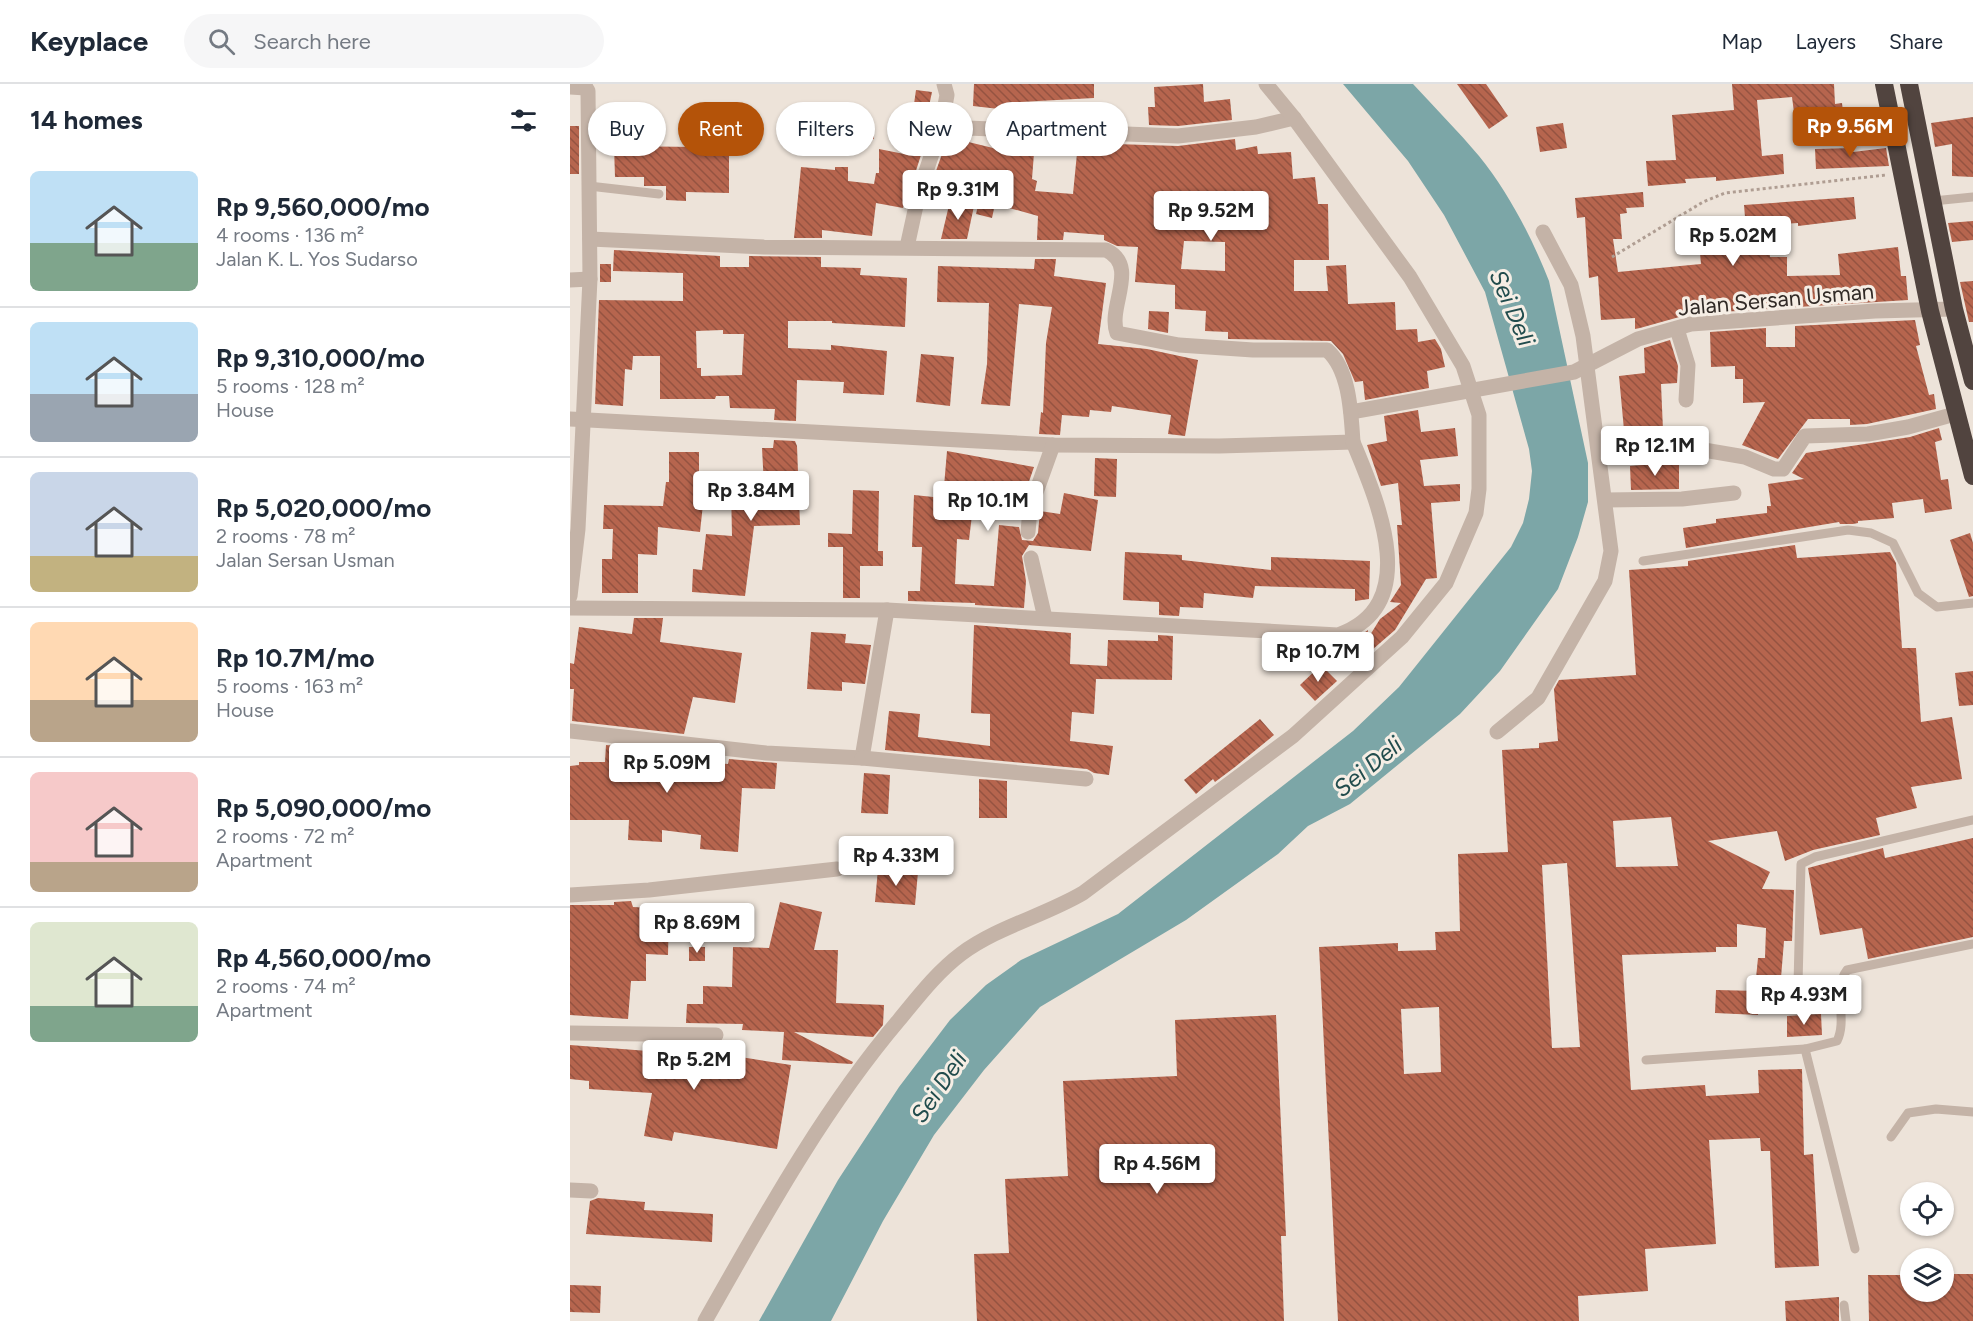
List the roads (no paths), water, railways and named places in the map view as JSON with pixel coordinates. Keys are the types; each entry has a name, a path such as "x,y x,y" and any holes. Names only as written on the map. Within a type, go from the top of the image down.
{"highway":[{"path":"1884,84 1930,311 1973,476"},
{"path":"1909,84 1954,309 1973,381"}],"street":[{"path":"944,84 947,95 946,102"},
{"path":"705,1321 759,1226 857,1069 934,979 962,953 991,937 1056,908 1125,863 1293,736 1402,637 1446,583 1476,513 1480,433 1479,415 1472,389 1463,366 1410,277 1294,118 1266,84"},
{"path":"570,87 588,86 590,238 590,279 576,419 578,529 570,596"},
{"path":"973,128 1178,136 1256,127 1294,118"},
{"path":"907,247 919,192 931,156"},
{"path":"1497,732 1538,698 1605,581 1611,551 1600,457 1580,370 1583,336 1571,285 1543,232"},
{"path":"570,608 886,610 1317,636 1338,635 1350,631 1375,609 1384,595 1389,576 1382,521 1353,442 1351,412 1340,369 1334,356 1327,350 1252,350 1179,345 1117,333 1121,267 1115,254 1106,250 764,247 590,238"},
{"path":"570,280 590,279"},
{"name":"Jalan Sersan Usman","path":"1351,412 1580,370 1638,339 1691,324 1863,312 1954,309"},
{"path":"1677,329 1688,365 1686,400"},
{"path":"1600,457 1661,455 1698,449 1745,457 1774,469 1783,469 1805,436 1868,434 1908,428 1955,414"},
{"path":"576,419 1053,445 1353,442"},
{"path":"1028,532 1030,509 1053,445"},
{"path":"1605,500 1682,499 1734,492"},
{"path":"1031,558 1045,618"},
{"path":"862,758 886,610"},
{"path":"570,731 766,753 862,758 1086,778"},
{"path":"570,895 649,890 712,881 837,869"},
{"path":"570,1033 716,1035"},
{"path":"570,1190 591,1191"}],"lane":[{"path":"589,186 660,194"},
{"path":"1934,201 1973,197"},
{"path":"1643,561 1848,530 1871,533 1893,543 1918,593 1937,607 1973,603"},
{"path":"1798,984 1801,864 1815,856 1973,819"},
{"path":"1646,1060 1805,1049 1837,1041 1843,1029 1841,988 1846,970 1973,944"},
{"path":"1805,1049 1855,1249"},
{"path":"1892,1137 1908,1113 1936,1109 1973,1112"},
{"path":"1844,1305 1845,1321"}],"water":[{"name":"Sei Deli","path":"1343,84 1413,84 1490,170 1519,216 1549,281 1588,463 1588,502 1578,537 1558,589 1500,671 1460,714 1350,804 1308,826 1278,854 1186,920 1040,1007 984,1070 934,1135 883,1221 831,1321 759,1321 838,1180 899,1087 950,1020 986,985 1021,960 1118,914 1353,731 1399,687 1511,547 1523,523 1529,499 1532,471 1529,449 1485,292 1444,215 1408,161"}]}
